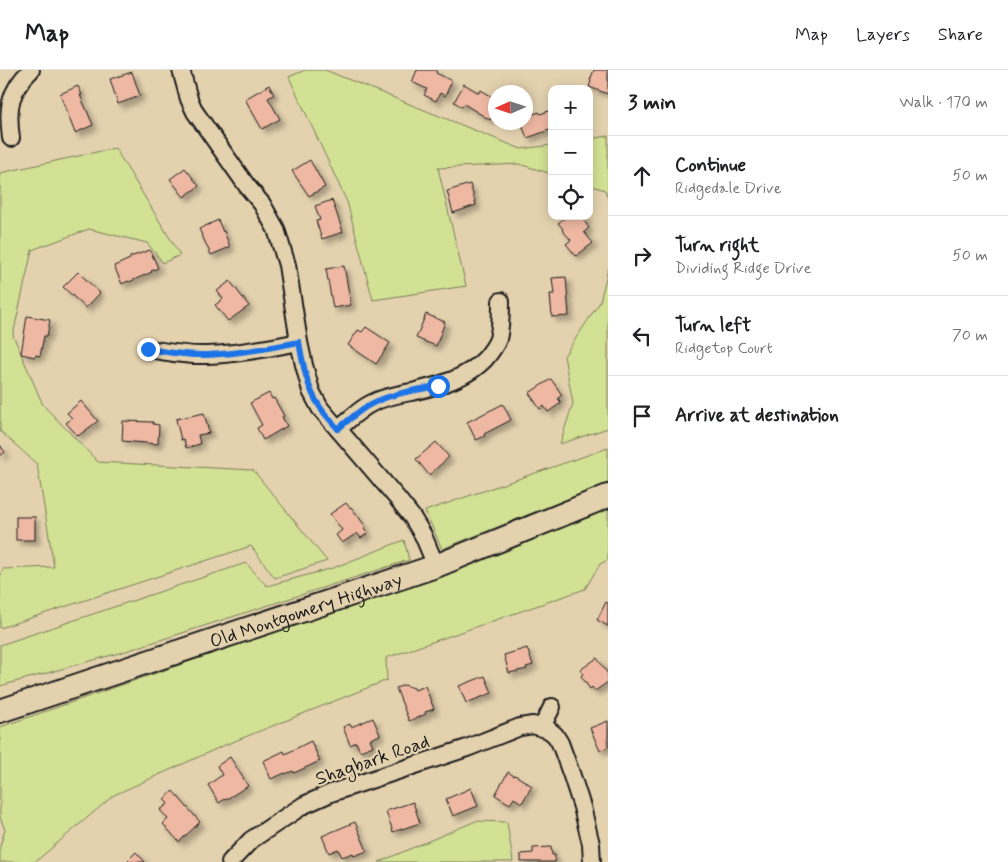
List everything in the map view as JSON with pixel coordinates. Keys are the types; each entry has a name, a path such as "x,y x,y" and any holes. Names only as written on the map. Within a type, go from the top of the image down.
{"street":[{"path":"11,138 9,114 11,101 17,87 31,70"},
{"path":"181,70 189,99 195,112 247,186 262,204 276,230 287,265 299,342 311,391 320,408 412,516 423,535 436,566"},
{"path":"338,429 372,403 397,395 438,386 456,379 481,364 491,353 497,341 501,323 501,301"},
{"path":"148,349 181,354 205,355 299,342"},
{"name":"Old Montgomery Highway","path":"0,711 436,566 608,496"},
{"path":"552,706 542,727 555,735 572,776 589,832 592,862"},
{"name":"Shagbark Road","path":"230,862 251,840 304,805 331,793 467,748 520,727 533,725 542,727"}],"green space":[{"path":"305,70 325,70 521,149 548,146 548,173 519,164 438,168 466,286 373,300 347,202 289,77"},
{"path":"608,136 608,199 605,190 593,186 593,138"},
{"path":"115,148 180,255 163,263 147,243 89,229 32,250 13,335 43,405 98,462 253,470 327,561 275,578 251,546 0,628 0,577 3,569 54,567 37,464 0,431 0,173"},
{"path":"608,269 608,428 560,444 573,403 564,356 600,302"},
{"path":"608,448 608,483 442,549 425,511"},
{"path":"608,506 608,560 600,564 585,589 386,658 387,680 225,745 114,795 35,862 0,862 0,846 5,830 0,817 0,727 411,585"},
{"path":"404,540 409,560 123,652 0,686 0,645 246,563 267,586 333,568"},
{"path":"476,821 507,822 513,862 379,862"}],"building":[{"path":"417,70 437,70 436,73 452,81 445,96 440,93 436,101 424,95 427,89 412,82"},
{"path":"594,70 608,70 608,94 593,88 593,85 590,85"},
{"path":"132,72 140,96 118,104 110,79"},
{"path":"464,84 479,93 481,90 488,94 488,119 464,104 462,107 454,102"},
{"path":"269,85 274,95 268,98 280,119 262,129 245,99"},
{"path":"78,86 93,125 75,133 60,94"},
{"path":"548,111 548,130 527,138 524,130 533,130 533,114 539,112 540,114"},
{"path":"310,160 325,187 309,196 292,171"},
{"path":"185,168 199,186 184,197 170,179"},
{"path":"470,184 476,205 453,213 447,191"},
{"path":"332,200 343,232 322,239 316,221 320,220 315,206"},
{"path":"218,220 230,247 211,255 199,229"},
{"path":"562,220 585,220 589,228 584,232 593,243 576,256 566,244 571,240 558,223"},
{"path":"150,250 158,268 122,284 114,266 130,259 130,257"},
{"path":"344,266 351,305 333,308 326,269"},
{"path":"78,272 100,293 86,308 63,287"},
{"path":"566,277 569,316 552,317 550,294 554,294 552,278"},
{"path":"230,281 249,306 228,321 215,305 223,299 217,291"},
{"path":"426,314 445,322 436,346 416,338"},
{"path":"27,316 50,320 40,356 36,355 35,357 21,354"},
{"path":"366,327 390,343 376,364 348,345 358,330 362,332"},
{"path":"551,379 562,395 558,398 561,403 548,412 544,406 540,409 529,393"},
{"path":"269,393 284,416 282,417 287,426 263,440 257,428 262,425 250,403"},
{"path":"81,401 98,421 78,436 66,423 72,418 67,413"},
{"path":"503,404 511,420 476,440 467,422"},
{"path":"204,413 209,433 198,435 200,444 186,448 184,439 181,440 176,419"},
{"path":"123,421 153,422 153,424 159,425 158,444 122,441"},
{"path":"436,442 449,457 429,475 416,459"},
{"path":"0,445 5,452 0,456"},
{"path":"346,503 366,527 364,528 368,533 361,538 357,533 342,543 336,535 342,530 330,514"},
{"path":"16,517 35,517 35,540 16,540"},
{"path":"606,602 608,603 608,626 597,620"},
{"path":"527,648 533,665 526,667 527,669 509,673 504,655"},
{"path":"597,658 608,674 608,682 595,691 592,687 590,689 581,676 583,674 580,670"},
{"path":"485,676 492,693 466,703 459,686"},
{"path":"404,685 415,690 425,686 434,709 409,721 396,688"},
{"path":"373,718 380,735 370,739 373,746 360,751 356,742 350,745 343,727 350,724 351,727"},
{"path":"608,721 608,747 600,751 590,728"},
{"path":"311,741 320,761 294,773 293,771 285,773 271,779 263,761 284,751 285,754"},
{"path":"230,757 248,786 219,803 208,785 222,775 217,766"},
{"path":"508,772 532,786 522,803 514,798 510,804 495,795"},
{"path":"471,788 478,806 453,816 446,799"},
{"path":"173,791 200,822 179,842 163,824 168,819 160,810 168,804 164,799"},
{"path":"413,802 420,823 393,832 386,811"},
{"path":"355,822 367,851 354,856 353,853 342,857 338,849 329,853 322,836"},
{"path":"551,847 552,855 555,855 555,862 521,862 521,854 533,853 533,848"},
{"path":"136,852 145,862 126,862"}],"route":[{"path":"148,349 181,354 227,354 299,342 311,391 320,408 338,429 360,411 381,399 438,386"}]}
